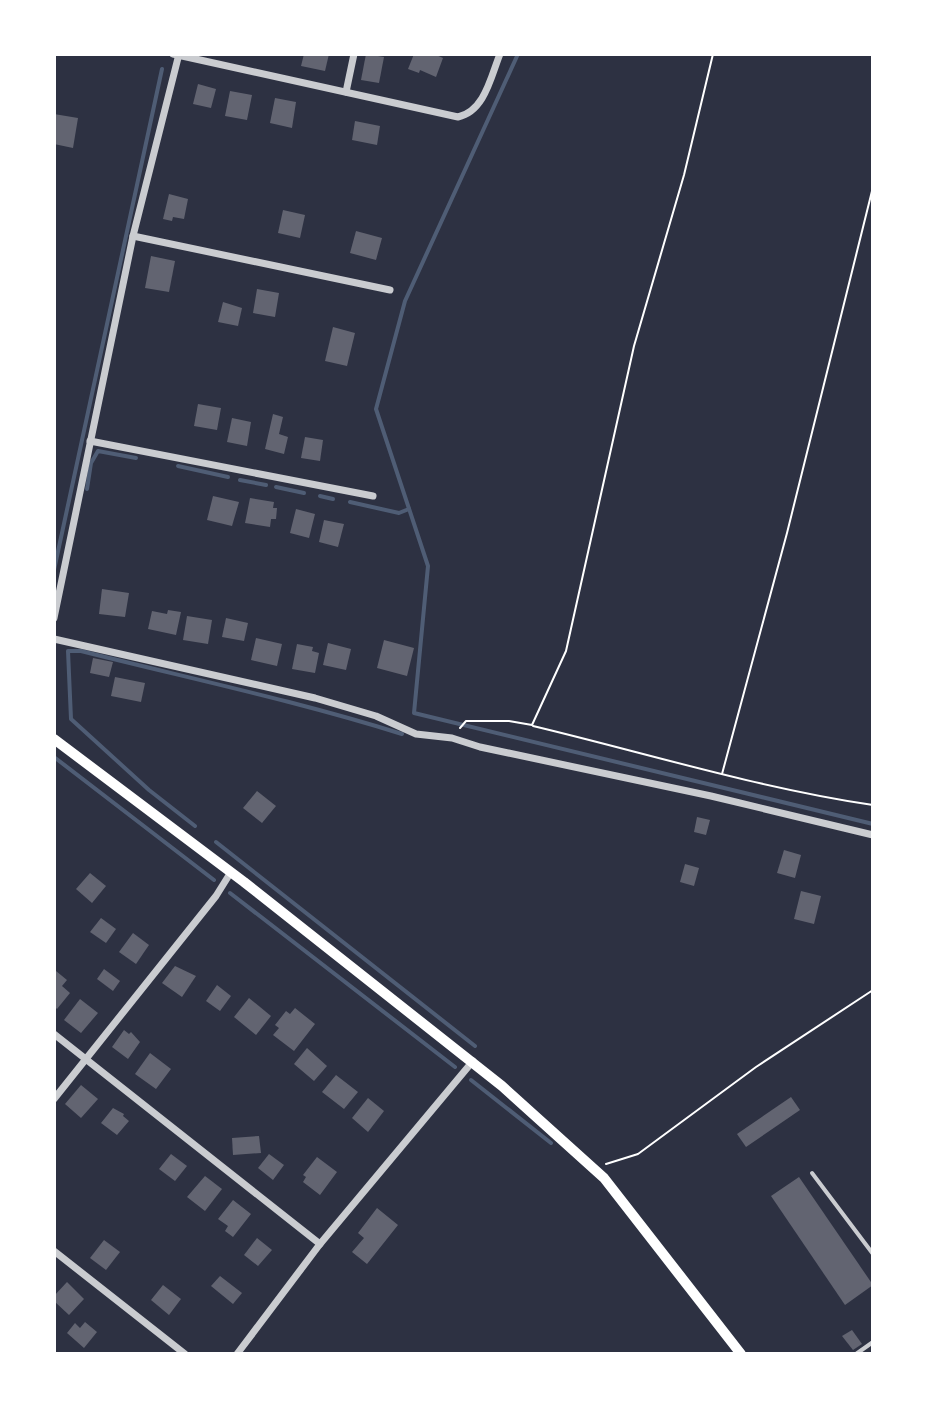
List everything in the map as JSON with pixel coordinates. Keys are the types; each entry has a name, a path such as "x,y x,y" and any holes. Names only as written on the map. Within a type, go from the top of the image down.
{"main road":[{"path":"54,739 473,1061 594,1169 741,1354"}],"street":[{"path":"54,618 133,236 177,54 458,117 474,110 484,95 500,54"},
{"path":"346,92 354,54"},
{"path":"133,236 390,290"},
{"path":"90,441 373,496"},
{"path":"54,639 315,698 376,716 416,734 452,738 480,747 711,796 873,835"},
{"path":"54,1099 216,896 231,872"},
{"path":"54,1034 320,1244"},
{"path":"237,1354 320,1244 473,1061"},
{"path":"54,1251 185,1354"}],"lane":[{"path":"812,1173 873,1254"},
{"path":"856,1354 873,1342"}],"path":[{"path":"532,725 566,651 634,346 684,175 713,54"},
{"path":"722,774 787,533 873,187"},
{"path":"452,738 466,721 509,721 722,774 826,798 873,805"},
{"path":"594,1169 638,1154 756,1067 873,990"}],"building":[{"path":"304,54 329,54 325,71 301,66"},
{"path":"366,54 384,57 379,83 361,80"},
{"path":"414,54 434,54 443,58 436,77 408,69"},
{"path":"198,84 216,89 211,108 193,104"},
{"path":"230,91 252,95 247,120 225,116"},
{"path":"275,98 296,102 292,128 270,123"},
{"path":"54,114 78,118 73,148 54,144"},
{"path":"355,121 380,126 377,145 352,140"},
{"path":"169,194 188,199 184,219 163,219"},
{"path":"283,210 305,215 300,238 278,233"},
{"path":"356,231 382,238 376,260 350,253"},
{"path":"151,256 175,261 169,292 145,288"},
{"path":"257,289 279,293 275,317 253,313"},
{"path":"223,302 242,308 238,326 218,322"},
{"path":"333,327 355,333 347,366 325,361"},
{"path":"198,404 221,408 217,430 194,426"},
{"path":"273,414 283,417 279,434 288,437 284,454 265,449"},
{"path":"232,418 251,422 247,446 227,442"},
{"path":"305,437 323,440 320,461 301,458"},
{"path":"213,496 239,502 232,526 207,520"},
{"path":"250,498 274,502 276,519 271,519 270,527 245,523"},
{"path":"296,509 315,514 309,538 290,533"},
{"path":"324,520 344,524 338,547 319,542"},
{"path":"102,589 129,593 125,617 99,614"},
{"path":"168,610 181,612 176,635 148,629 152,611 167,614"},
{"path":"187,616 212,620 208,644 183,640"},
{"path":"226,618 248,623 244,641 222,637"},
{"path":"256,638 282,644 277,666 251,660"},
{"path":"384,640 414,648 407,676 377,668"},
{"path":"328,643 351,649 346,670 323,665"},
{"path":"297,644 313,647 312,651 319,653 315,673 292,669"},
{"path":"93,658 113,662 109,677 90,673"},
{"path":"115,677 145,683 141,702 111,696"},
{"path":"257,791 276,806 262,823 243,808"},
{"path":"697,817 710,820 706,835 694,832"},
{"path":"784,850 801,855 795,878 777,873"},
{"path":"685,864 699,868 694,886 680,882"},
{"path":"90,873 106,886 92,903 76,889"},
{"path":"801,891 821,896 814,924 794,919"},
{"path":"101,918 116,929 106,943 90,932"},
{"path":"133,933 149,945 136,964 119,952"},
{"path":"175,966 196,976 182,997 162,983"},
{"path":"104,969 120,981 113,991 97,979"},
{"path":"56,971 67,980 62,986 70,993 57,1009 54,1006"},
{"path":"217,985 231,996 220,1011 206,1001"},
{"path":"249,998 271,1016 256,1035 234,1017"},
{"path":"80,999 98,1013 81,1033 64,1020"},
{"path":"295,1008 315,1024 294,1051 273,1035 279,1028 275,1025 286,1011 290,1014"},
{"path":"124,1030 129,1034 131,1032 140,1042 128,1059 112,1047"},
{"path":"307,1048 327,1066 314,1081 294,1064"},
{"path":"150,1053 171,1069 156,1089 135,1074"},
{"path":"336,1075 358,1092 344,1109 322,1092"},
{"path":"81,1085 98,1099 81,1118 65,1104"},
{"path":"791,1097 800,1110 746,1147 737,1134"},
{"path":"368,1098 384,1111 368,1132 352,1118"},
{"path":"113,1108 129,1121 117,1135 101,1123"},
{"path":"259,1136 261,1153 233,1155 232,1138"},
{"path":"171,1154 187,1166 175,1181 159,1169"},
{"path":"269,1154 284,1165 273,1180 258,1168"},
{"path":"317,1157 337,1172 320,1195 303,1182 306,1177 303,1175"},
{"path":"205,1176 222,1189 205,1211 187,1197"},
{"path":"799,1177 873,1285 845,1305 771,1196"},
{"path":"233,1200 251,1214 233,1237 225,1231 228,1226 218,1219"},
{"path":"377,1208 398,1225 367,1264 352,1252 364,1238 358,1233"},
{"path":"257,1238 272,1250 258,1266 244,1255"},
{"path":"104,1240 120,1252 106,1270 90,1258"},
{"path":"220,1276 242,1293 233,1304 211,1286"},
{"path":"67,1282 84,1299 69,1315 54,1301 54,1296"},
{"path":"163,1285 181,1299 169,1315 151,1300"},
{"path":"85,1322 97,1332 84,1348 67,1333 75,1323 80,1328"},
{"path":"852,1330 862,1344 853,1350 842,1336"}],"waterway":[{"path":"518,54 405,301 376,409 428,566 414,713 873,824"},
{"path":"54,570 162,69"},
{"path":"87,489 91,463 98,451 136,458"},
{"path":"178,466 228,477"},
{"path":"240,480 266,485"},
{"path":"276,487 304,493"},
{"path":"320,496 333,499"},
{"path":"350,502 399,513 409,509"},
{"path":"195,826 149,790 71,719 68,651 81,651 242,690 402,734"},
{"path":"54,757 214,880"},
{"path":"216,842 475,1046"},
{"path":"230,893 455,1067"},
{"path":"471,1080 551,1143"}]}
